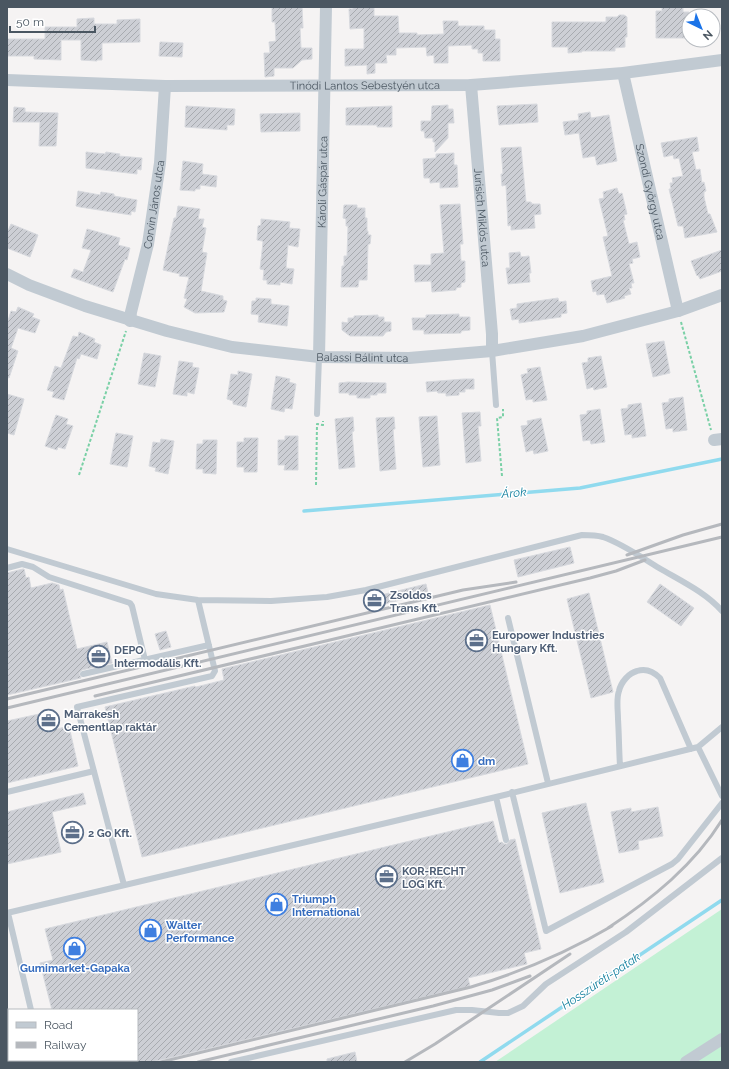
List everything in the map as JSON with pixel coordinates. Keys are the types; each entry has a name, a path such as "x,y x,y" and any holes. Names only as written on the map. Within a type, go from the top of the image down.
{"street":[{"name":"Károli Gáspár utca","path":"318,357 326,7"},
{"name":"Tinódi Lantos Sebestyén utca","path":"7,80 165,86 471,85 623,73 722,60"},
{"name":"Szondi György utca","path":"623,73 678,311"},
{"name":"Jurisich Miklós utca","path":"471,85 492,351"},
{"name":"Corvin János utca","path":"130,320 148,244 160,163 165,86"},
{"name":"Balassi Bálint utca","path":"7,274 29,285 85,306 167,331 232,346 318,357 409,358 492,351 583,336 678,311 722,295"},
{"path":"686,1062 722,1039"}],"lane":[{"path":"492,351 496,405"},
{"path":"317,414 318,357"},
{"path":"7,549 156,594 198,600 271,601 327,597 366,590 582,535 589,535 602,537 624,547 703,595 716,604 722,611"},
{"path":"7,568 22,564 33,567 49,576 130,603 146,660"},
{"path":"124,885 77,707 212,676 215,671 198,600"},
{"path":"508,618 548,784"},
{"path":"83,674 209,645"},
{"path":"620,766 617,704 618,692 628,676 635,671 649,671 655,673 660,678 691,749"},
{"path":"31,1009 8,913 691,749 698,747 722,727"},
{"path":"698,747 722,796"},
{"path":"7,792 94,771"},
{"path":"512,792 546,931 672,864 678,859 722,803"},
{"path":"496,796 506,840"},
{"path":"231,1062 456,1010 499,1013 508,1013 516,1010 523,1006 546,984 626,932 722,858"}],"path":[{"path":"678,311 718,440"},
{"path":"79,475 130,320"},
{"path":"502,476 497,418 503,417"},
{"path":"316,486 317,424"}],"green space":[{"path":"722,909 722,1062 495,1062"}],"building":[{"path":"272,7 302,7 303,28 300,28 301,48 312,48 312,59 302,60 293,68 274,68 274,76 265,77 264,53 270,53 269,42 276,41 275,22 272,22"},
{"path":"353,7 374,7 374,16 398,16 399,33 417,33 417,35 444,34 443,21 458,21 458,26 484,26 484,30 495,30 495,39 500,39 500,61 483,61 483,53 478,53 478,49 472,49 472,45 448,46 448,63 434,63 434,55 427,56 426,47 396,48 396,55 386,55 387,63 375,63 375,73 367,74 367,65 345,66 345,49 364,49 364,28 350,29 349,9 353,9"},
{"path":"662,7 683,7 681,8 681,38 656,38 656,11 662,11"},
{"path":"619,15 624,15 627,17 627,37 625,37 625,47 615,48 615,51 582,51 568,53 568,47 552,47 552,22 606,22 606,17 617,17"},
{"path":"94,18 94,24 117,24 117,20 140,19 140,42 102,43 102,60 97,61 81,60 81,40 61,40 61,60 34,59 34,56 7,56 7,39 45,39 45,27 77,27 77,19"},
{"path":"160,42 183,43 182,57 159,56"},
{"path":"537,104 538,122 499,125 497,106"},
{"path":"448,105 448,109 453,109 454,123 448,123 448,138 435,152 435,142 433,142 433,138 425,138 424,131 421,131 421,121 431,121 432,106"},
{"path":"186,106 235,109 234,125 227,125 227,130 185,127"},
{"path":"392,106 392,127 377,127 377,125 346,125 346,108"},
{"path":"14,107 25,108 25,112 58,113 56,146 39,146 40,122 13,122"},
{"path":"590,112 591,118 609,115 617,161 597,165 595,156 583,158 579,133 565,135 563,122 579,120 578,114"},
{"path":"300,113 300,131 261,132 260,114"},
{"path":"697,137 699,151 692,152 696,170 700,169 702,183 704,182 706,191 704,192 704,197 708,214 710,214 717,232 685,238 683,226 678,226 669,189 671,189 670,183 673,183 672,178 683,176 679,158 674,159 673,155 664,157 661,143"},
{"path":"521,147 526,202 540,204 541,214 534,215 535,228 511,230 511,225 508,226 506,185 502,186 501,174 503,174 501,148"},
{"path":"86,152 105,154 106,152 120,154 119,156 142,158 141,170 137,169 137,174 86,168"},
{"path":"454,153 454,165 457,165 458,187 440,188 440,182 430,183 430,178 424,178 423,159 436,158 436,154"},
{"path":"183,161 203,164 202,174 217,176 216,187 200,185 200,189 195,189 195,191 180,190"},
{"path":"617,188 619,194 622,193 627,214 624,215 625,220 623,220 629,244 637,242 640,257 632,259 633,263 629,264 634,283 631,283 632,288 629,288 631,294 624,296 625,298 607,303 604,294 597,295 596,291 593,292 591,281 612,276 603,237 608,236 599,199 604,198 603,192"},
{"path":"78,191 100,195 101,192 137,200 135,212 131,211 131,215 76,206"},
{"path":"460,204 463,244 460,244 461,261 465,261 465,282 461,283 461,287 456,288 456,290 432,292 431,281 415,282 414,265 431,265 431,254 444,253 440,205"},
{"path":"344,205 357,205 357,208 365,208 367,231 368,235 371,235 370,244 368,244 367,280 359,280 358,287 341,287 342,266 344,266 344,256 347,256 348,226 346,226 346,219 343,218"},
{"path":"178,206 200,209 198,219 204,219 202,227 206,228 202,252 207,253 201,291 223,296 223,300 227,301 224,312 195,313 184,307 187,299 184,298 189,277 179,276 180,274 163,270"},
{"path":"261,219 290,222 289,228 300,229 298,247 288,245 286,268 294,269 292,284 280,282 280,285 267,284 267,280 263,280 264,270 260,269 263,242 257,240 258,226 261,225"},
{"path":"11,224 38,235 30,257 7,248 7,233"},
{"path":"87,229 120,238 118,245 130,248 127,260 125,259 113,292 71,277 74,269 83,272 91,250 82,248"},
{"path":"722,250 722,271 700,279 698,275 697,276 691,261"},
{"path":"520,252 521,257 529,256 531,273 529,273 530,282 508,284 506,268 510,268 509,253"},
{"path":"256,298 271,299 271,304 289,306 287,326 258,322 259,315 251,314 252,301 256,301"},
{"path":"558,298 559,302 566,301 567,313 561,314 561,317 519,323 519,319 512,320 510,309 517,308 517,304"},
{"path":"18,307 34,314 32,317 40,320 35,333 18,328 11,348 18,351 9,378 7,377 7,324 11,311 16,312"},
{"path":"459,314 459,317 470,317 470,330 461,331 461,333 424,334 424,330 413,330 412,318 426,318 426,315"},
{"path":"378,315 378,317 384,317 384,322 391,322 391,331 386,332 383,336 350,336 342,330 342,322 348,323 348,318 354,318 354,316"},
{"path":"79,332 95,339 94,342 101,345 97,359 81,354 79,359 77,358 64,400 52,397 54,392 47,390 55,366 61,368 73,336 78,337"},
{"path":"664,341 670,373 653,377 646,344"},
{"path":"144,353 161,356 155,387 138,384"},
{"path":"601,356 607,387 594,390 593,387 587,389 582,363 588,362 588,358"},
{"path":"179,361 193,363 192,367 199,368 194,394 187,392 187,396 173,394"},
{"path":"540,367 547,400 533,402 533,399 526,400 521,375 528,373 527,369"},
{"path":"238,371 252,374 246,407 233,404 233,401 227,399 231,374 238,375"},
{"path":"276,376 290,379 289,382 296,384 292,409 285,408 284,412 271,409"},
{"path":"474,379 474,389 465,389 465,392 459,392 459,395 446,396 446,393 438,393 437,391 427,392 426,382"},
{"path":"339,383 386,383 386,393 370,395 370,398 357,398 357,395 339,393"},
{"path":"7,394 24,399 14,435 7,433"},
{"path":"683,397 687,430 673,432 673,428 666,429 662,403 669,402 669,399"},
{"path":"641,403 646,436 632,438 632,434 625,435 621,409 628,408 628,405"},
{"path":"600,409 605,442 591,444 590,440 583,441 580,415 587,414 587,411"},
{"path":"480,412 481,426 478,426 481,461 466,463 462,413"},
{"path":"56,415 68,419 66,424 73,426 65,449 58,447 57,450 45,446"},
{"path":"437,416 440,465 423,467 419,417"},
{"path":"353,417 354,431 352,432 355,467 339,469 335,419"},
{"path":"394,417 395,429 393,429 396,469 380,471 376,418"},
{"path":"541,418 548,451 534,454 533,450 526,452 521,426 528,425 527,421"},
{"path":"116,433 133,436 127,467 110,464"},
{"path":"285,436 298,436 298,470 284,470 285,465 278,465 278,440 285,440"},
{"path":"244,438 258,438 257,472 244,472 244,467 237,467 237,442 244,442"},
{"path":"161,439 174,441 168,474 155,471 156,468 149,466 153,442 160,443"},
{"path":"203,440 217,440 216,474 203,473 203,469 196,469 197,444 203,444"},
{"path":"570,547 574,563 518,577 514,560"},
{"path":"24,569 26,578 29,577 31,588 52,583 59,585 60,590 63,589 77,649 107,642 112,663 82,670 79,673 81,678 7,695 7,573"},
{"path":"426,584 428,593 369,608 366,596 376,594 377,596"},
{"path":"660,584 694,608 681,626 647,602"},
{"path":"589,593 613,692 591,698 567,599"},
{"path":"490,605 528,764 142,857 105,707 224,680 222,669"},
{"path":"166,631 171,647 160,650 155,634"},
{"path":"53,711 57,729 69,726 78,766 7,783 7,721"},
{"path":"83,793 86,804 52,812 61,852 7,864 7,812"},
{"path":"586,803 604,882 560,893 542,813"},
{"path":"658,807 663,836 638,841 639,849 619,853 611,812 631,808 631,812"},
{"path":"493,821 499,843 502,842 507,844 510,840 515,839 541,949 524,953 527,964 468,978 470,986 152,1062 137,1062 138,1009 52,1009 40,963 53,960 45,929"},
{"path":"355,1052 357,1062 327,1062 327,1059"}],"waterway":[{"name":"Árok","path":"304,511 580,488 722,459"},
{"name":"Hosszúréti-patak","path":"480,1062 722,900"}],"railway":[{"path":"627,555 683,535 722,524"},
{"path":"7,708 722,537"},
{"path":"95,696 590,578 616,571 645,560"},
{"path":"7,699 463,590 516,582"},
{"path":"608,928 656,893 671,880 699,852 722,820"},
{"path":"161,1062 471,987 544,961 612,926"},
{"path":"405,1062 435,1044 570,954"},
{"path":"198,1062 433,1006 492,990 530,976"}],"place":[{"name":"Zsoldos Trans Kft.","path":"374,601"},
{"name":"Europower Industries Hungary Kft.","path":"477,641"},
{"name":"DEPO Intermodális Kft.","path":"99,656"},
{"name":"Marrakesh Cementlap raktár","path":"49,720"},
{"name":"dm","path":"462,761"},
{"name":"2 Go Kft.","path":"73,833"},
{"name":"KOR-RECHT LOG Kft.","path":"386,877"},
{"name":"Triumph International","path":"277,905"},
{"name":"Walter Performance","path":"150,931"},
{"name":"Gumimarket-Gapaka","path":"75,948"}]}
